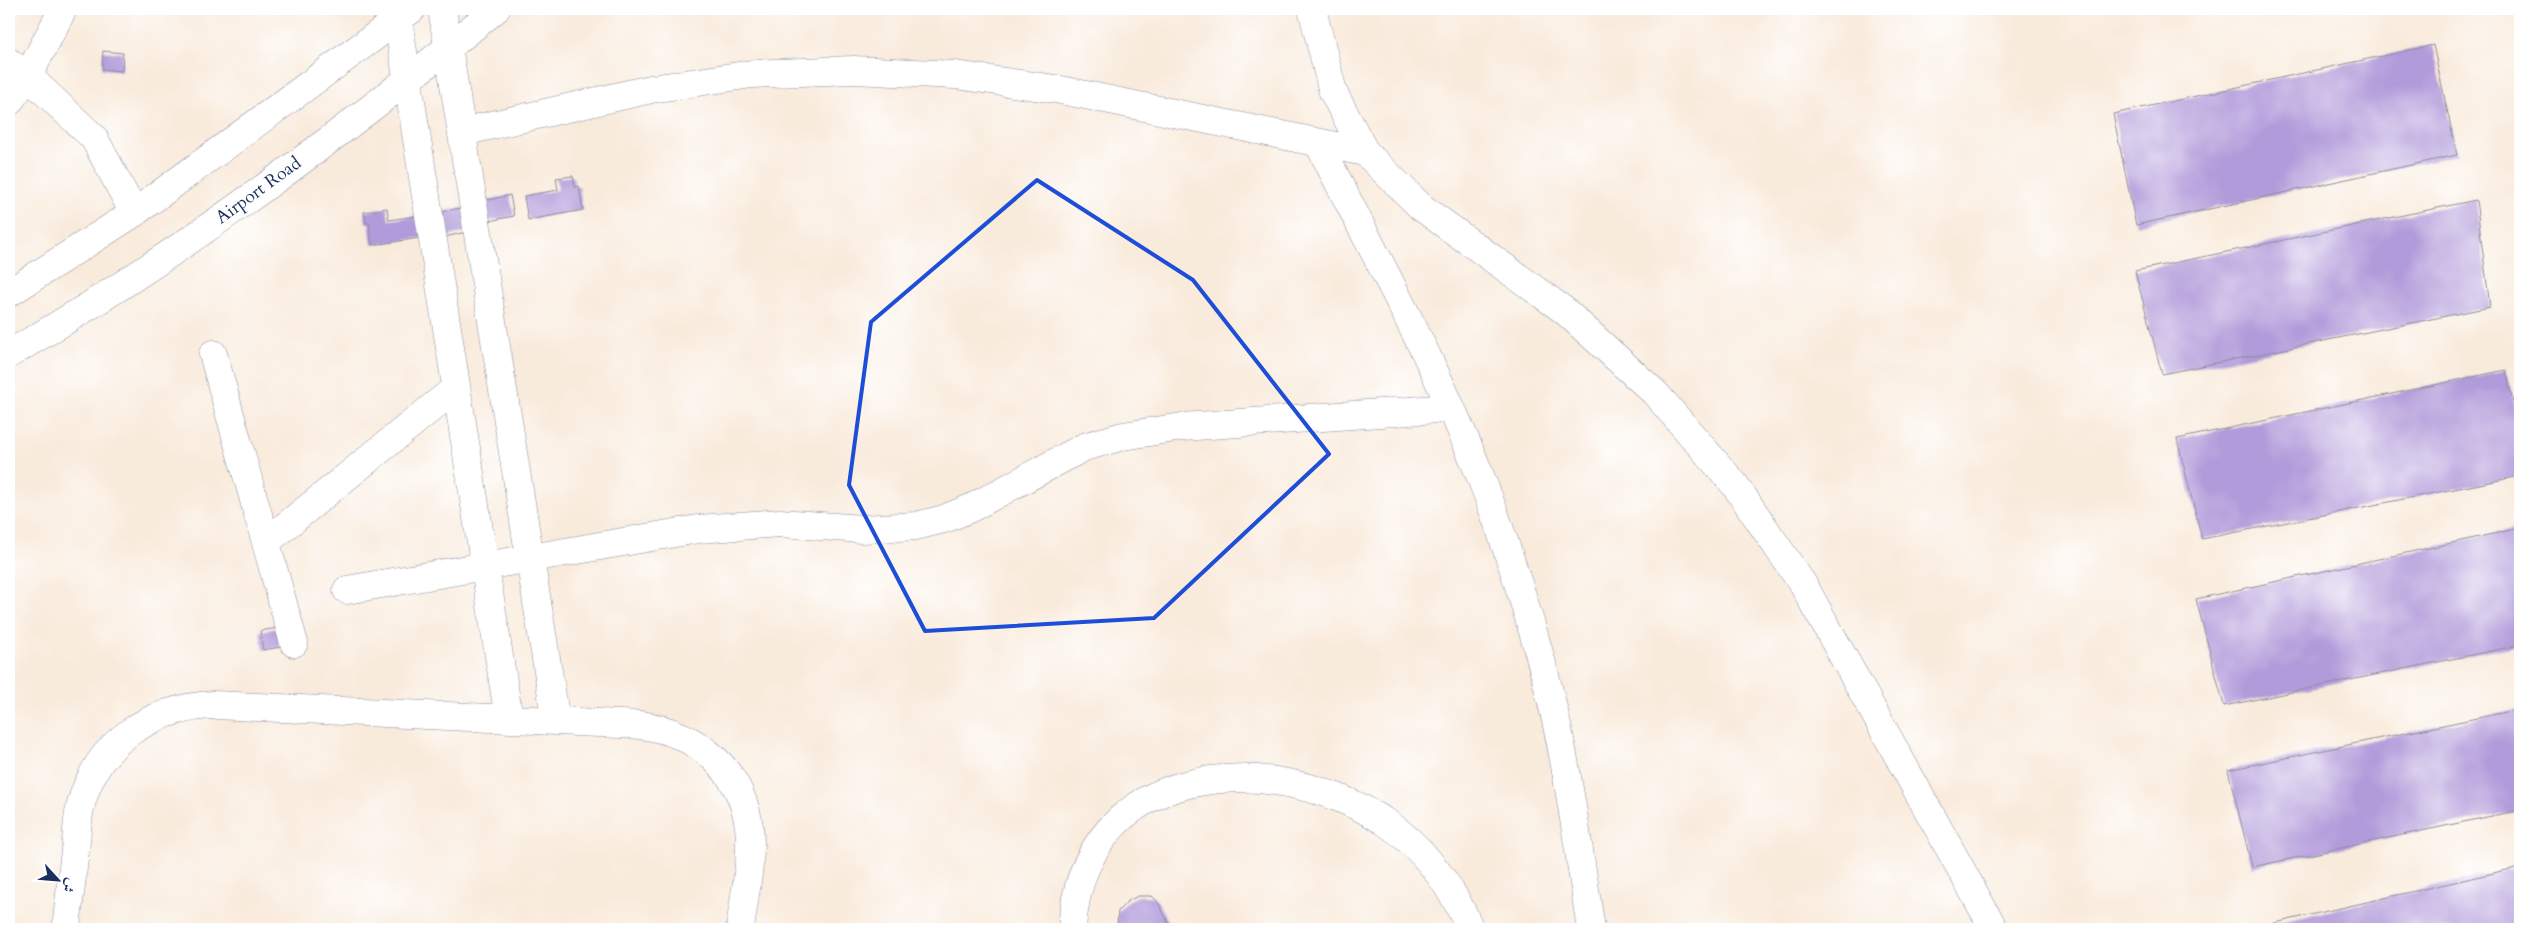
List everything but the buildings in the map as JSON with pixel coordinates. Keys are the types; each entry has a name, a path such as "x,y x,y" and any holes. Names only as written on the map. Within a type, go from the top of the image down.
{"main road":[{"path":"9,102 18,69 63,9"},
{"path":"442,9 556,721"},
{"name":"Airport Road","path":"9,354 126,282 243,202 407,80 496,9"},
{"path":"1312,9 1333,92 1365,152 1421,207 1565,311 1655,393 1735,485 1804,586 1994,929"},
{"path":"405,14 407,80 509,719"},
{"path":"9,293 134,213 405,14"},
{"path":"18,69 94,138 134,213"},
{"path":"462,132 651,89 752,74 854,70 955,75 1056,89 1318,144 1365,152"},
{"path":"1318,144 1407,315 1451,408 1487,496 1545,676 1563,753 1591,929"},
{"path":"214,354 294,643"},
{"path":"266,542 456,388"},
{"path":"347,590 485,564 739,524 780,523 862,529 916,526 944,519 971,508 1084,447 1123,436 1182,427 1451,408"},
{"path":"66,929 80,809 86,788 97,768 110,749 145,721 167,712 191,706 214,705 556,721 663,728 684,736 702,747 719,762 734,781 744,804 749,827 749,852 740,929"},
{"path":"1072,929 1073,907 1080,879 1092,853 1121,818 1160,792 1195,782 1231,779 1267,779 1298,784 1329,794 1385,822 1409,840 1430,862 1449,887 1470,929"}],"highlighted area":[{"path":"1037,180 1193,280 1329,454 1154,618 925,631 849,485 871,322"}]}
